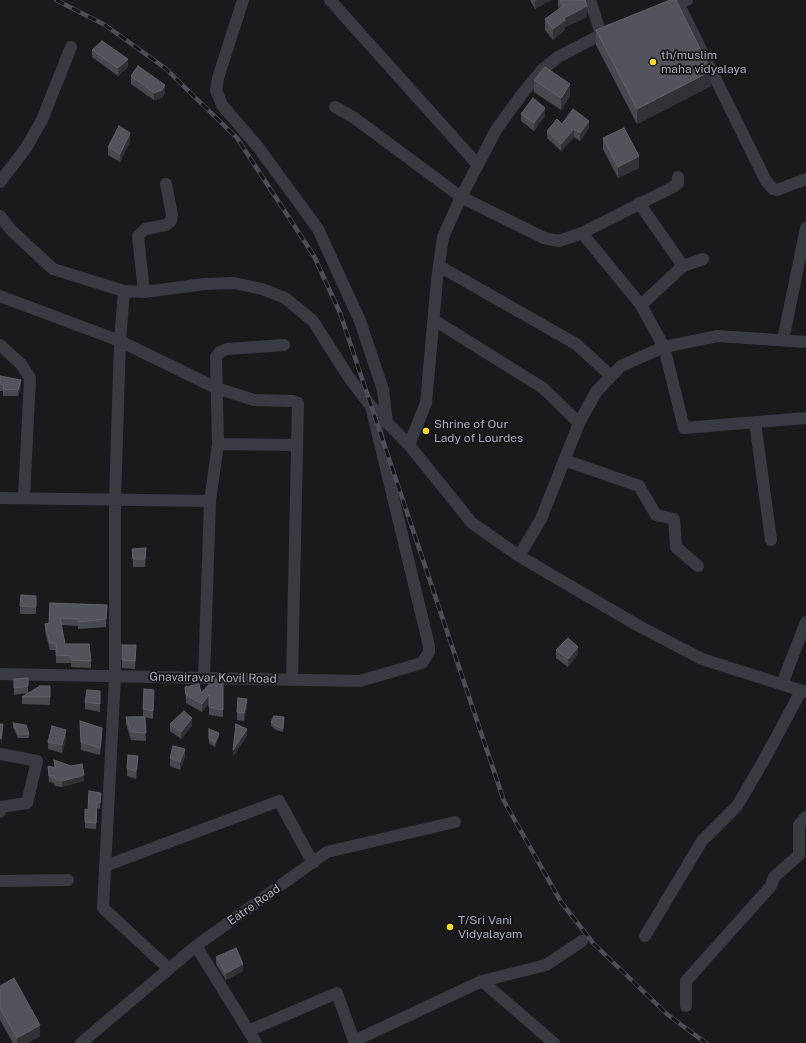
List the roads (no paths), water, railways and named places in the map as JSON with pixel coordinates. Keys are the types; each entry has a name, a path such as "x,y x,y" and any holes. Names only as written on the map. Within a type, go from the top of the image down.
{"street":[{"path":"243,0 218,78 216,90 222,105 258,147 318,229 360,321 383,390 386,423"},
{"path":"330,0 478,164"},
{"path":"590,0 601,34"},
{"path":"650,14 682,2 766,181 773,189 777,190 806,179"},
{"path":"409,445 426,403 443,237 461,197 496,130 522,94 542,70 558,57 601,34 622,26"},
{"path":"0,182 26,148 42,120 71,47"},
{"path":"335,107 353,117 461,197 544,238 559,241 582,233 673,186 678,183 678,177"},
{"path":"144,292 138,236 146,229 166,225 171,221 172,215 166,184"},
{"path":"639,203 683,266"},
{"path":"0,216 11,230 53,269 124,291 144,292 204,284 234,283 262,289 285,298 313,321 350,379 371,406 409,445 472,523 519,556 637,625 702,659 803,692 737,806 702,841 645,936"},
{"path":"783,340 806,229"},
{"path":"582,233 642,305 664,347 684,428 806,418"},
{"path":"642,305 683,266 703,259"},
{"path":"439,266 576,344 611,376"},
{"path":"124,291 120,341 115,500 115,676 103,908 168,968"},
{"path":"0,296 120,341 216,388 254,400 293,401 298,403 292,680"},
{"path":"434,320 543,388 579,423"},
{"path":"519,556 541,519 579,423 596,392 621,366 664,347 718,336 806,342"},
{"path":"0,345 21,364 30,378 24,498"},
{"path":"204,678 210,501 218,444 216,357 220,352 227,348 284,345"},
{"name":"Gnavairavar Kovil Road","path":"0,674 360,681 422,663 429,652 429,646 371,406"},
{"path":"755,422 771,540"},
{"path":"218,444 297,445"},
{"path":"564,460 639,486 656,515 674,519 676,547 698,566"},
{"path":"0,498 210,501"},
{"path":"782,684 806,622"},
{"path":"0,754 37,761 27,803 1,806 0,812"},
{"path":"105,866 279,801 313,863"},
{"path":"686,1006 686,981 771,886 774,876 800,855 799,826 806,817"},
{"name":"Eatre Road","path":"81,1043 168,968 196,946 327,852 455,822"},
{"path":"0,881 68,880"},
{"path":"248,1031 337,993 354,1041 482,981 546,965 582,941"},
{"path":"196,946 256,1043"},
{"path":"482,981 554,1043"}],"railway":[{"path":"56,0 105,25 165,68 237,138 314,256 340,313 504,801 561,902 594,944 668,1015 706,1043"}],"place":[{"name":"th/muslim maha vidyalaya","path":"653,62"},
{"name":"Shrine of Our Lady of Lourdes","path":"426,431"},
{"name":"T/Sri Vani Vidyalayam","path":"450,927"}]}
